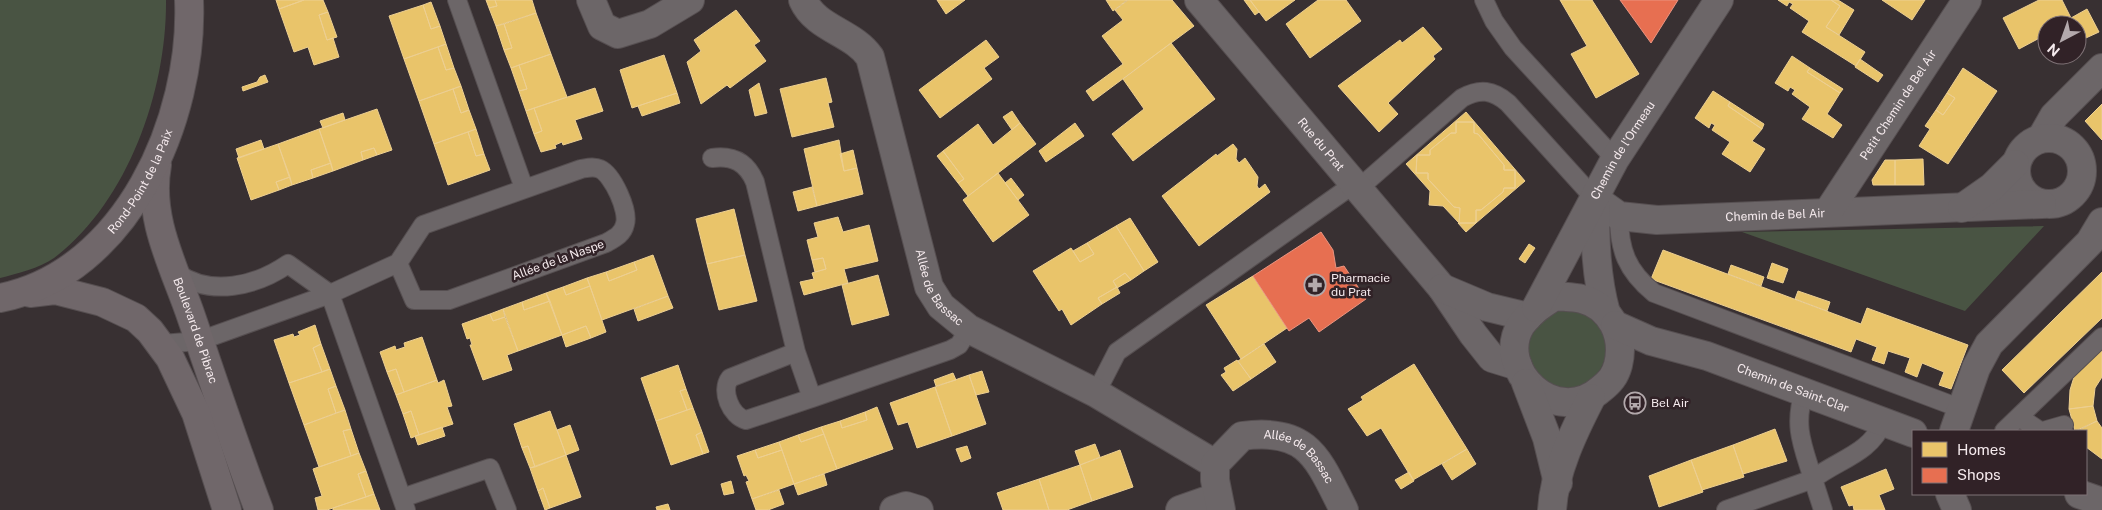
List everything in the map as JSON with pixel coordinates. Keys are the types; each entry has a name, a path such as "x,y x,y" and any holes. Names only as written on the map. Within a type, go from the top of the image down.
{"street":[{"name":"Rond-Point de la Paix","path":"7,297 54,279 97,248 129,208 145,182 170,124 185,64 189,0"},
{"path":"591,0 602,26 612,33 618,34 650,24 690,0"},
{"name":"Allée de Bassac","path":"803,0 810,13 855,42 870,57 929,287 941,306 969,329 1096,393 1215,464 1242,436 1265,434 1288,438 1300,443 1318,459 1344,510"},
{"name":"Rue du Prat","path":"1198,0 1442,288 1492,358 1522,374"},
{"name":"Chemin de l'Ormeau","path":"1532,313 1615,159 1719,0"},
{"name":"Petit Chemin de Bel Air","path":"1828,212 1967,0"},
{"path":"1962,208 1992,187 2015,164 2020,152 2030,142 2042,137 2054,116 2102,68"},
{"name":"Chemin de Bel Air","path":"1595,199 1619,216 1657,220 2055,204 2068,199 2077,190 2096,178 2082,164 2077,152 2068,143 2055,138 2042,137"},
{"name":"Boulevard de Pibrac","path":"160,149 153,186 160,234 177,274 219,404 259,510"},
{"path":"2015,164 2015,177 2021,189 2030,199 2042,204"},
{"path":"1552,510 1558,482 1577,426 1601,389 1616,372 1621,354 1600,290 1595,240 1595,199"},
{"path":"1958,420 1978,363 1995,336 2090,242 2102,222"},
{"name":"Rue du Prat","path":"1442,288 1487,307 1532,313"},
{"path":"7,297 55,290 102,302 136,318 162,344 196,413 228,510"},
{"path":"1558,482 1546,438 1522,374 1515,344 1520,327 1532,313 1556,296 1582,299 1596,305 1611,319"},
{"name":"Chemin de Saint-Clar","path":"1611,319 1671,347 1707,356 1912,433"},
{"path":"1522,374 1547,399 1570,403 1601,389 1630,365 1644,357 1671,347"},
{"path":"1180,510 1219,504 1215,464"},
{"path":"1950,495 1957,510"},
{"path":"2070,510 2078,495"},
{"path":"2081,495 2102,502"},
{"path":"894,510 906,506 919,510"}],"lane":[{"path":"457,0 524,188"},
{"path":"1484,0 1494,21 1513,48 1615,159"},
{"path":"1096,393 1117,352 1356,187 1462,98 1478,91 1485,91 1500,96 1595,199"},
{"path":"712,158 723,157 742,162 748,168 755,182 796,352 812,398"},
{"name":"Allée de la Naspe","path":"599,168 610,178 616,188 626,223 619,236 606,243 449,300 414,300 398,263 424,225 580,169 599,168"},
{"path":"1619,216 1619,234 1631,269 1639,280 1654,293 1958,420"},
{"path":"162,344 199,341 330,294 398,263"},
{"path":"177,274 204,286 232,287 264,277 288,264 330,294 404,504 490,468 507,510"},
{"path":"796,352 730,378 726,384 726,395 734,412 746,420 836,392 950,350 959,345 969,329"},
{"path":"2005,430 2102,337"},
{"path":"1804,392 1798,414 1798,424 1823,510"},
{"path":"2019,416 2040,430"},
{"path":"1726,510 1813,479 1828,468 1866,447 1878,433 1883,422"},
{"path":"2046,430 2064,425"}],"green space":[{"path":"0,0 166,0 165,35 151,106 138,142 122,175 103,207 80,235 54,258 35,268 0,278"},
{"path":"2044,226 1965,311 1742,232"},
{"path":"1566,309 1581,312 1594,321 1603,334 1606,349 1603,364 1594,377 1581,386 1566,389 1551,386 1538,377 1529,364 1526,349 1529,334 1538,321 1551,312"}],"building: Homes":[{"path":"276,0 304,0 279,9"},
{"path":"304,0 323,0 328,12 319,15 327,40 333,38 339,57 314,65 308,47 294,52 279,9"},
{"path":"486,0 495,0 497,6 489,8"},
{"path":"495,0 532,0 536,13 496,26 489,8 497,6"},
{"path":"937,0 965,0 946,14"},
{"path":"1106,0 1127,0 1113,11"},
{"path":"1128,0 1172,0 1194,26 1093,101 1086,91 1123,64 1102,36 1123,20 1115,10"},
{"path":"1244,0 1250,0 1259,12 1255,15"},
{"path":"1250,0 1295,0 1266,21"},
{"path":"1318,0 1346,0 1361,21 1310,58 1286,24"},
{"path":"1560,0 1592,0 1639,74 1596,98 1571,54 1587,46"},
{"path":"1778,0 1831,0 1840,6 1826,27 1865,52 1856,66 1802,32 1809,21 1790,8 1793,4 1789,2 1787,6"},
{"path":"1831,0 1838,0 1854,10 1839,35 1826,27 1840,6"},
{"path":"1882,0 1925,0 1912,20"},
{"path":"2039,0 2062,0 2070,15 2037,15 2037,39 2019,49 2003,18"},
{"path":"431,2 440,26 431,29 423,5"},
{"path":"423,5 431,29 440,26 446,44 404,59 389,16"},
{"path":"2087,9 2099,32 2087,37 2087,15 2076,15"},
{"path":"736,10 760,41 754,45 766,61 730,88 727,85 701,104 687,62 701,51 694,40"},
{"path":"328,12 337,37 327,40 319,15"},
{"path":"536,13 551,54 511,68 504,50 512,48 504,24"},
{"path":"504,24 512,48 504,50 496,26"},
{"path":"1423,27 1442,49 1433,56 1435,59 1388,103 1398,114 1379,132 1338,86 1400,40 1402,43"},
{"path":"986,40 999,57 984,68 992,79 940,118 919,90"},
{"path":"1171,43 1215,99 1133,161 1112,134 1144,109 1123,79"},
{"path":"446,44 454,68 446,70 438,47"},
{"path":"438,47 446,70 454,68 461,86 419,101 404,59"},
{"path":"551,54 567,97 526,111 519,91 527,89 519,65"},
{"path":"664,55 677,93 632,108 620,70"},
{"path":"1792,56 1810,68 1807,72 1840,93 1827,114 1842,125 1833,138 1802,119 1810,107 1792,94 1795,90 1790,87 1788,91 1775,83"},
{"path":"1860,59 1883,75 1878,82 1855,67"},
{"path":"519,65 527,89 519,91 511,68"},
{"path":"1810,68 1843,89 1840,93 1807,72"},
{"path":"1963,68 1997,91 1948,164 1919,146 1930,129 1925,126 1936,110 1943,115 1955,98 1947,93"},
{"path":"265,75 268,82 243,91 242,87 257,82 260,77"},
{"path":"826,78 832,102 828,103 834,127 792,137 780,89"},
{"path":"759,83 767,113 755,116 749,90"},
{"path":"461,86 469,110 461,113 453,89"},
{"path":"595,88 603,111 575,120 582,139 563,145 562,142 555,145 556,148 541,152 534,134 542,131 534,108"},
{"path":"453,89 461,113 469,110 476,129 434,144 419,101"},
{"path":"1713,91 1730,102 1728,106 1762,129 1752,141 1765,149 1750,172 1722,154 1730,142 1712,130 1715,125 1711,123 1709,128 1695,118"},
{"path":"677,93 680,103 642,116 638,106"},
{"path":"1947,93 1955,98 1943,115 1936,110"},
{"path":"1730,102 1764,124 1762,129 1728,106"},
{"path":"2102,104 2102,140 2085,121"},
{"path":"534,108 542,131 534,134 526,111"},
{"path":"377,109 392,150 377,155 374,148 361,152 363,160 333,171 319,129"},
{"path":"1012,111 1020,123 1012,130 1003,117"},
{"path":"1466,112 1525,181 1476,223 1476,210 1481,210 1503,192 1504,188 1515,188 1515,170 1504,170 1504,165 1478,134 1474,133 1474,122 1456,122 1456,133 1451,133 1430,150 1430,155 1417,155 1416,173 1428,173 1428,179 1454,207 1460,208 1459,223 1443,206 1429,205 1430,191 1406,164"},
{"path":"343,113 345,120 323,128 320,121"},
{"path":"1456,122 1474,122 1474,133 1478,134 1504,165 1504,170 1515,170 1515,188 1504,188 1503,192 1481,210 1476,210 1476,223 1459,223 1460,208 1454,207 1428,179 1428,173 1416,173 1417,155 1430,155 1430,150 1451,133 1456,133"},
{"path":"1020,123 1036,144 968,196 958,183 964,179 943,151 978,124 993,145"},
{"path":"1075,123 1084,136 1046,162 1039,151"},
{"path":"319,129 331,163 311,170 313,178 292,185 278,144"},
{"path":"476,129 484,154 476,156 468,132"},
{"path":"468,132 476,156 484,154 490,170 448,185 434,144"},
{"path":"261,140 264,149 239,158 236,149"},
{"path":"839,140 844,171 857,168 863,194 817,206 804,149"},
{"path":"278,144 290,177 276,182 279,190 251,200 237,158"},
{"path":"1233,144 1237,149 1236,159 1239,163 1245,158 1258,177 1257,186 1259,189 1265,184 1270,192 1199,246 1162,196 1216,154 1217,156"},
{"path":"374,148 377,155 363,160 361,152"},
{"path":"853,150 857,168 844,171 840,154"},
{"path":"943,151 964,179 958,183 937,156"},
{"path":"1923,159 1924,185 1895,185 1895,160"},
{"path":"1885,160 1895,160 1895,185 1873,185 1872,180"},
{"path":"331,163 333,171 313,178 311,170"},
{"path":"998,173 1029,215 993,242 963,200"},
{"path":"290,177 292,185 279,190 276,182"},
{"path":"1011,178 1024,195 1018,200 1005,183"},
{"path":"812,187 817,206 798,211 793,192"},
{"path":"734,209 745,255 707,264 696,219"},
{"path":"838,217 843,232 869,225 878,261 844,269 848,283 804,295 800,282 814,279 812,273 826,269 823,258 812,260 807,240 818,237 814,223"},
{"path":"1130,218 1158,262 1144,271 1116,226"},
{"path":"1458,223 1476,223 1466,232"},
{"path":"1116,226 1144,271 1131,280 1125,273 1113,281 1117,287 1098,298 1102,304 1071,325 1062,309 1059,311 1033,271 1071,248 1080,262 1094,254 1087,243"},
{"path":"1087,243 1094,254 1080,262 1073,251"},
{"path":"1529,244 1535,248 1525,263 1519,259"},
{"path":"1663,250 1861,324 1867,308 1968,345 1951,389 1939,385 1944,372 1922,363 1917,377 1905,372 1910,358 1888,351 1884,364 1872,360 1877,347 1856,339 1851,352 1651,279"},
{"path":"653,255 668,296 602,320 587,278 606,272 609,281 637,270 634,262"},
{"path":"745,255 757,301 719,310 707,264"},
{"path":"823,258 826,269 815,272 812,260"},
{"path":"634,262 637,270 609,281 606,272"},
{"path":"1772,263 1788,269 1783,283 1767,278"},
{"path":"1731,265 1764,277 1761,286 1728,274"},
{"path":"2102,272 2102,318 2024,393 2002,370"},
{"path":"1125,273 1131,280 1117,288 1113,281"},
{"path":"878,275 889,315 852,325 842,285"},
{"path":"1253,276 1287,328 1241,359 1206,305"},
{"path":"587,278 590,286 566,295 563,287"},
{"path":"590,286 606,332 591,338 586,326 562,335 546,293 563,287 566,295"},
{"path":"1117,287 1120,293 1102,304 1098,298"},
{"path":"1798,291 1830,302 1827,311 1795,299"},
{"path":"546,293 550,301 524,310 522,302"},
{"path":"668,296 673,308 638,321 634,309"},
{"path":"550,301 562,335 518,351 503,309 522,302 524,310"},
{"path":"503,309 505,317 493,321 490,314"},
{"path":"490,314 493,321 505,317 518,351 507,355 512,370 483,380 470,345 472,345 470,338 467,339 462,324"},
{"path":"315,325 321,344 313,348 322,372 289,383 274,340 293,334 294,337 300,335 298,332"},
{"path":"586,326 591,338 566,347 562,335"},
{"path":"422,337 437,380 404,392 396,369 387,372 380,352 395,346 396,350 405,347 404,343"},
{"path":"321,344 330,369 322,372 313,348"},
{"path":"1264,344 1276,362 1251,379 1238,361"},
{"path":"2102,348 2102,377 2095,388 2093,406 2069,409 2070,390 2074,377 2079,369"},
{"path":"1237,360 1251,379 1233,391 1221,375 1226,372 1224,368"},
{"path":"1414,364 1467,449 1413,480 1381,428 1367,436 1348,409 1363,400 1361,397"},
{"path":"678,365 686,389 680,391 687,410 656,421 641,378"},
{"path":"330,369 336,386 328,389 336,413 304,425 289,383"},
{"path":"396,369 404,392 396,395 387,372"},
{"path":"982,371 989,392 976,395 969,375"},
{"path":"953,373 956,380 936,386 934,380"},
{"path":"969,375 986,424 952,436 935,387"},
{"path":"437,380 438,383 444,380 452,406 447,407 453,424 419,435 411,411 403,414 396,395"},
{"path":"336,386 345,410 336,413 328,389"},
{"path":"935,387 952,436 917,448 908,422 898,425 890,403"},
{"path":"686,389 693,408 687,410 680,391"},
{"path":"2093,406 2097,421 2075,430 2069,409"},
{"path":"877,407 893,449 837,469 821,427 840,421 842,428 867,420 865,412"},
{"path":"693,408 702,432 696,435 703,454 671,465 656,421"},
{"path":"345,410 351,429 343,431 351,456 319,467 304,425"},
{"path":"411,411 419,435 411,438 403,414"},
{"path":"550,411 566,455 535,467 528,446 522,448 514,424"},
{"path":"865,412 867,420 842,428 840,421"},
{"path":"2097,421 2102,428 2102,459 2087,448 2087,430 2079,430"},
{"path":"570,425 579,450 566,455 557,430"},
{"path":"442,427 445,436 418,445 415,436"},
{"path":"821,427 824,434 801,442 798,435"},
{"path":"351,429 359,453 351,456 343,431"},
{"path":"1775,429 1787,461 1743,474 1733,445"},
{"path":"702,432 709,452 703,454 696,435"},
{"path":"824,434 837,469 794,484 779,442 798,435 801,442"},
{"path":"779,442 782,450 758,458 755,450"},
{"path":"1095,444 1100,457 1080,465 1075,451"},
{"path":"1733,445 1744,477 1702,490 1691,460"},
{"path":"528,446 535,467 530,468 522,448"},
{"path":"967,446 971,458 961,462 956,449"},
{"path":"1467,449 1476,464 1452,480 1442,464"},
{"path":"755,450 758,458 782,450 794,484 752,499 746,482 749,481 746,475 744,476 737,456"},
{"path":"1120,450 1133,487 1092,501 1080,465"},
{"path":"359,453 366,471 358,474 366,497 327,510 318,510 315,498 322,496 313,469"},
{"path":"566,455 581,497 550,508 543,488 538,491 530,468"},
{"path":"1691,460 1703,492 1659,507 1649,476"},
{"path":"1080,465 1092,501 1067,510 1049,510 1039,479"},
{"path":"1886,469 1894,489 1879,495 1885,510 1854,510 1853,505 1849,506 1841,487"},
{"path":"366,471 374,494 366,497 358,474"},
{"path":"1409,472 1414,481 1401,489 1395,480"},
{"path":"824,474 827,485 798,495 794,484"},
{"path":"1039,479 1049,510 1003,510 997,493"},
{"path":"731,481 734,493 724,495 721,484"},
{"path":"543,488 550,508 545,510 538,491"},
{"path":"779,490 784,504 768,510 756,510 752,499"},
{"path":"374,494 380,510 333,510 333,508"},
{"path":"668,504 670,510 657,510 656,507"}],"building: Shops":[{"path":"1620,0 1678,0 1651,43"},
{"path":"1321,232 1333,250 1336,268 1344,266 1366,299 1319,332 1309,318 1289,331 1253,276"}],"place":[{"name":"Pharmacie du Prat","path":"1315,285"},
{"name":"Bel Air","path":"1635,403"}]}
